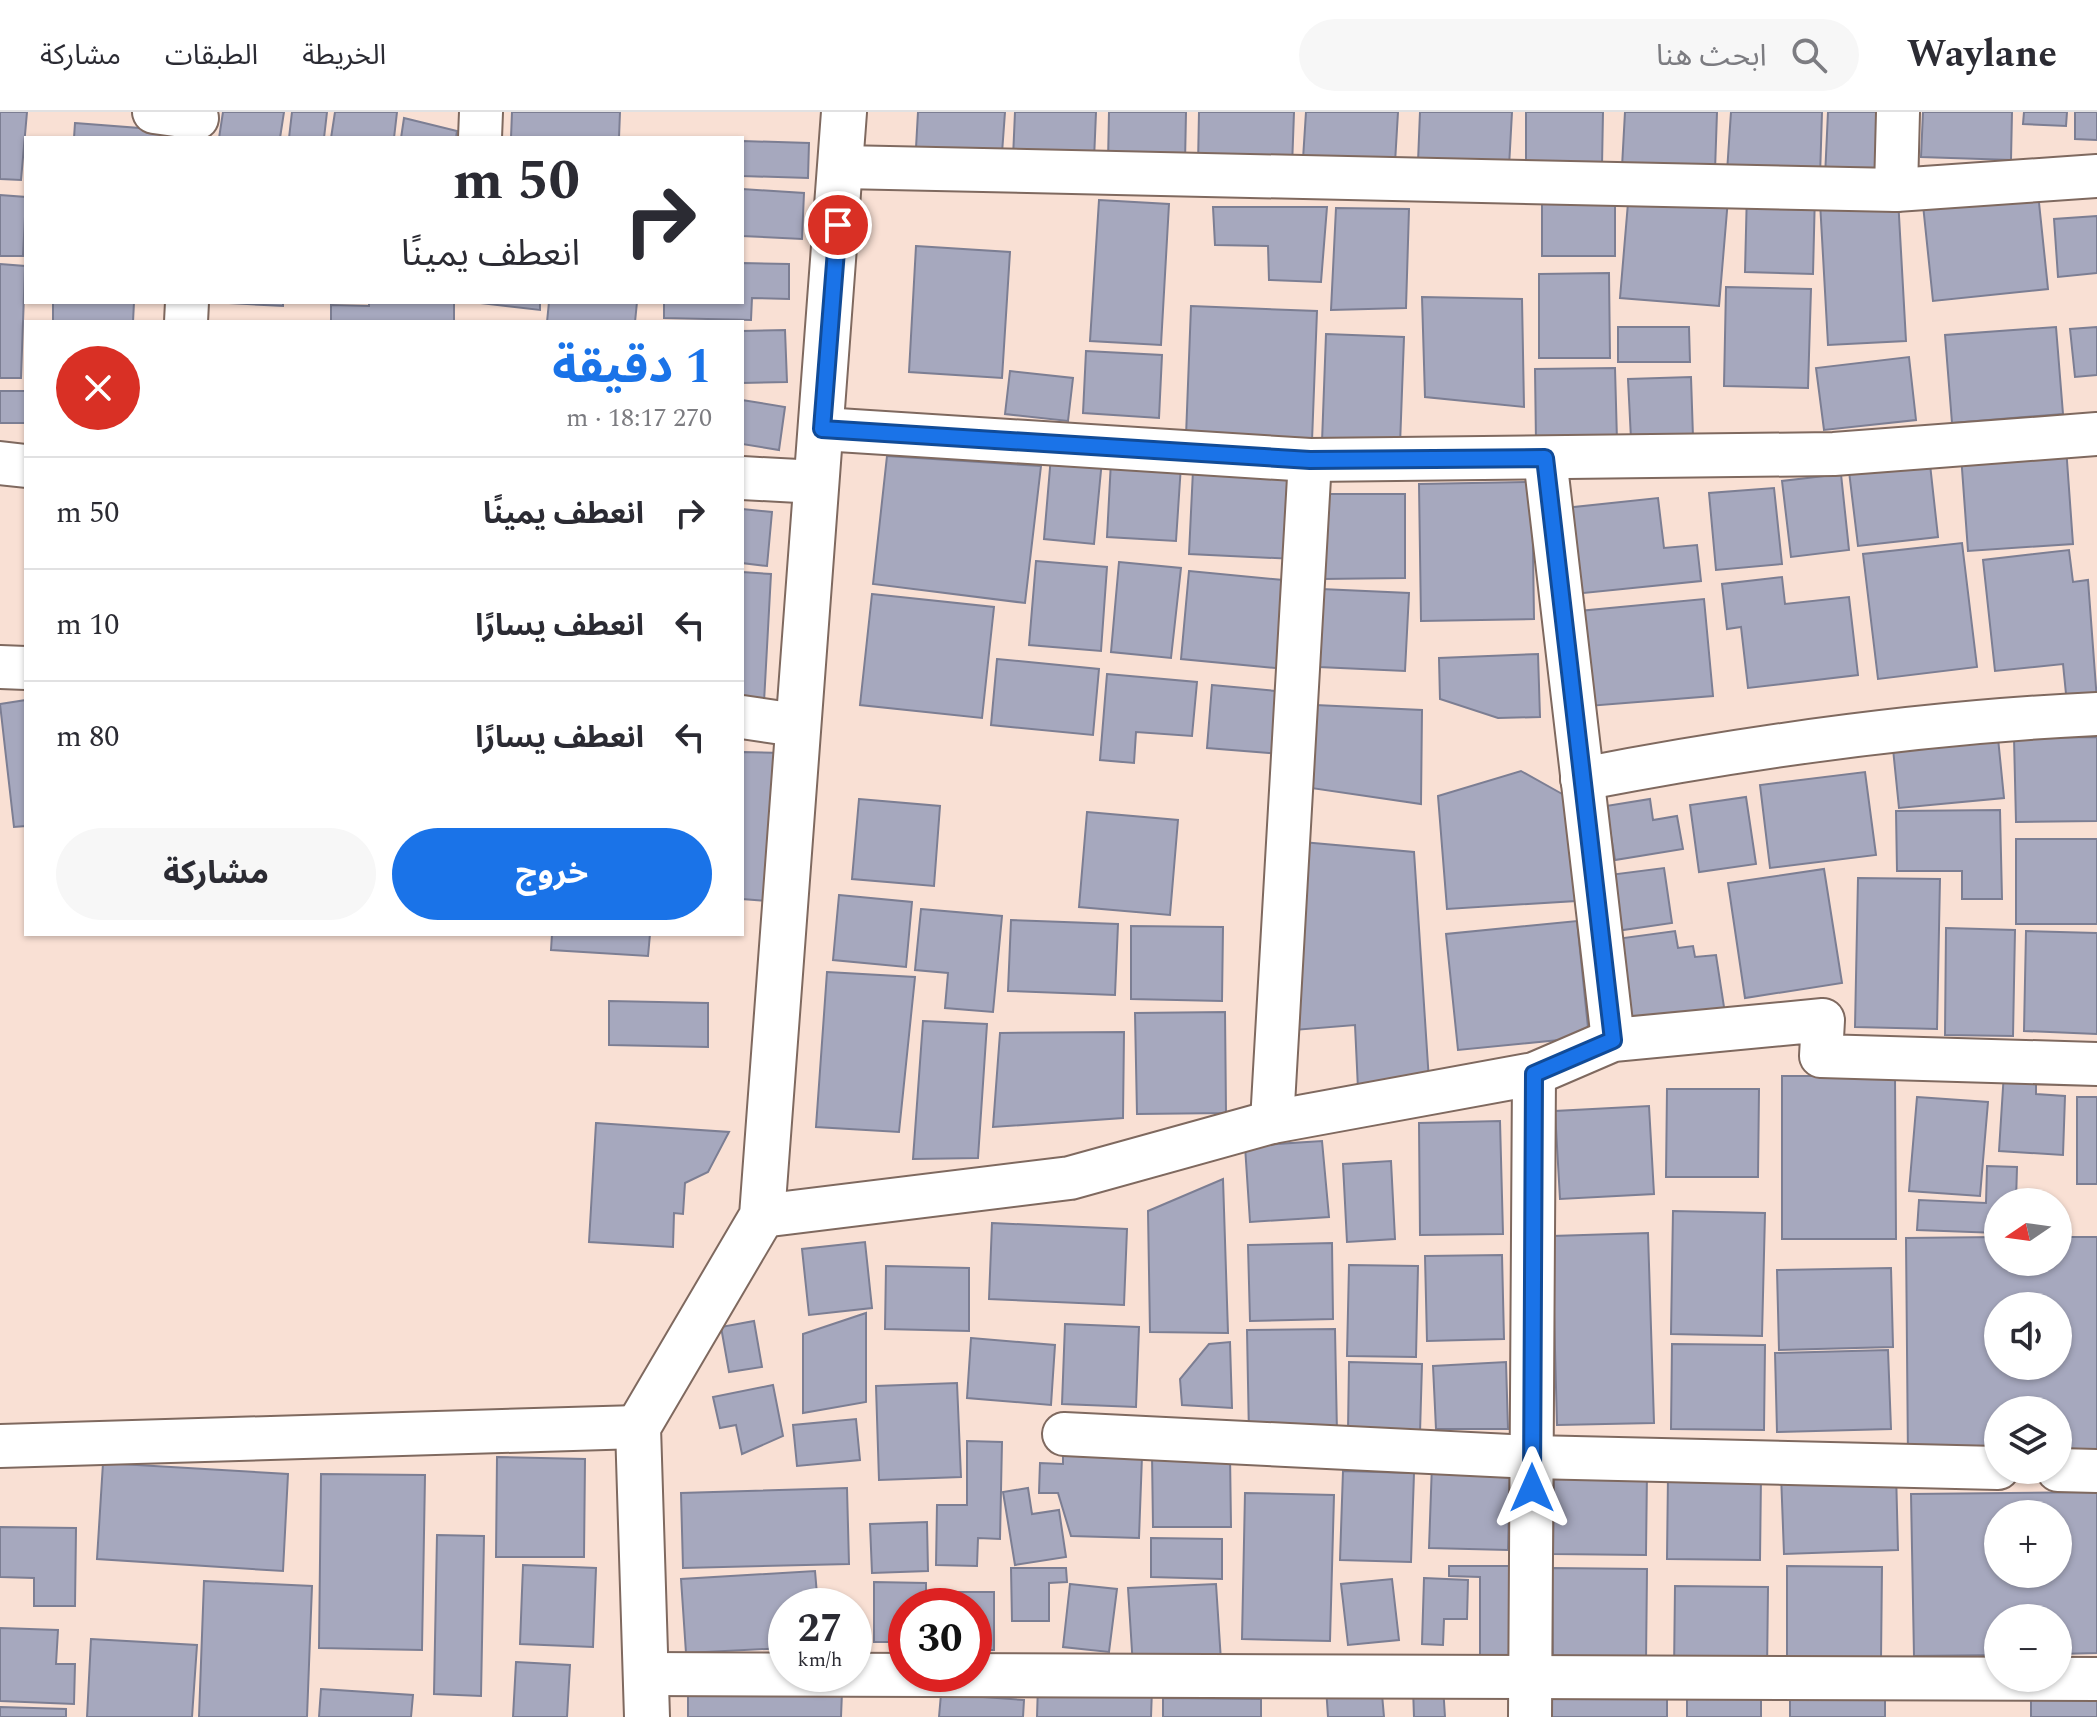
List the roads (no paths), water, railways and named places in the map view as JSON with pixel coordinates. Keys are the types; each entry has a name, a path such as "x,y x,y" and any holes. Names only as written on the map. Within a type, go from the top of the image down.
{"street":[{"path":"154,112 197,123"},
{"path":"480,136 481,112"},
{"path":"647,1717 638,1427 762,1216 796,725 822,429 844,112"},
{"path":"1896,190 1898,112"},
{"path":"842,167 1896,190 2097,176"},
{"path":"822,429 1310,460 1834,454 2097,434"},
{"path":"1545,458 1613,1040"},
{"path":"1272,1122 1310,460"},
{"path":"0,463 24,466"},
{"path":"744,478 817,482"},
{"path":"0,667 24,668"},
{"path":"1582,779 1721,752 1861,732 2097,714"},
{"path":"744,717 796,725"},
{"path":"762,1216 1070,1178 1272,1122 1534,1074 1613,1040 1823,1020 1821,1056 2097,1064"},
{"path":"1530,1698 1534,1074"},
{"path":"0,1446 638,1427"},
{"path":"1064,1434 1532,1457 1984,1468"},
{"path":"2072,1470 2097,1471"},
{"path":"646,1674 1530,1698 2097,1679"}]}
